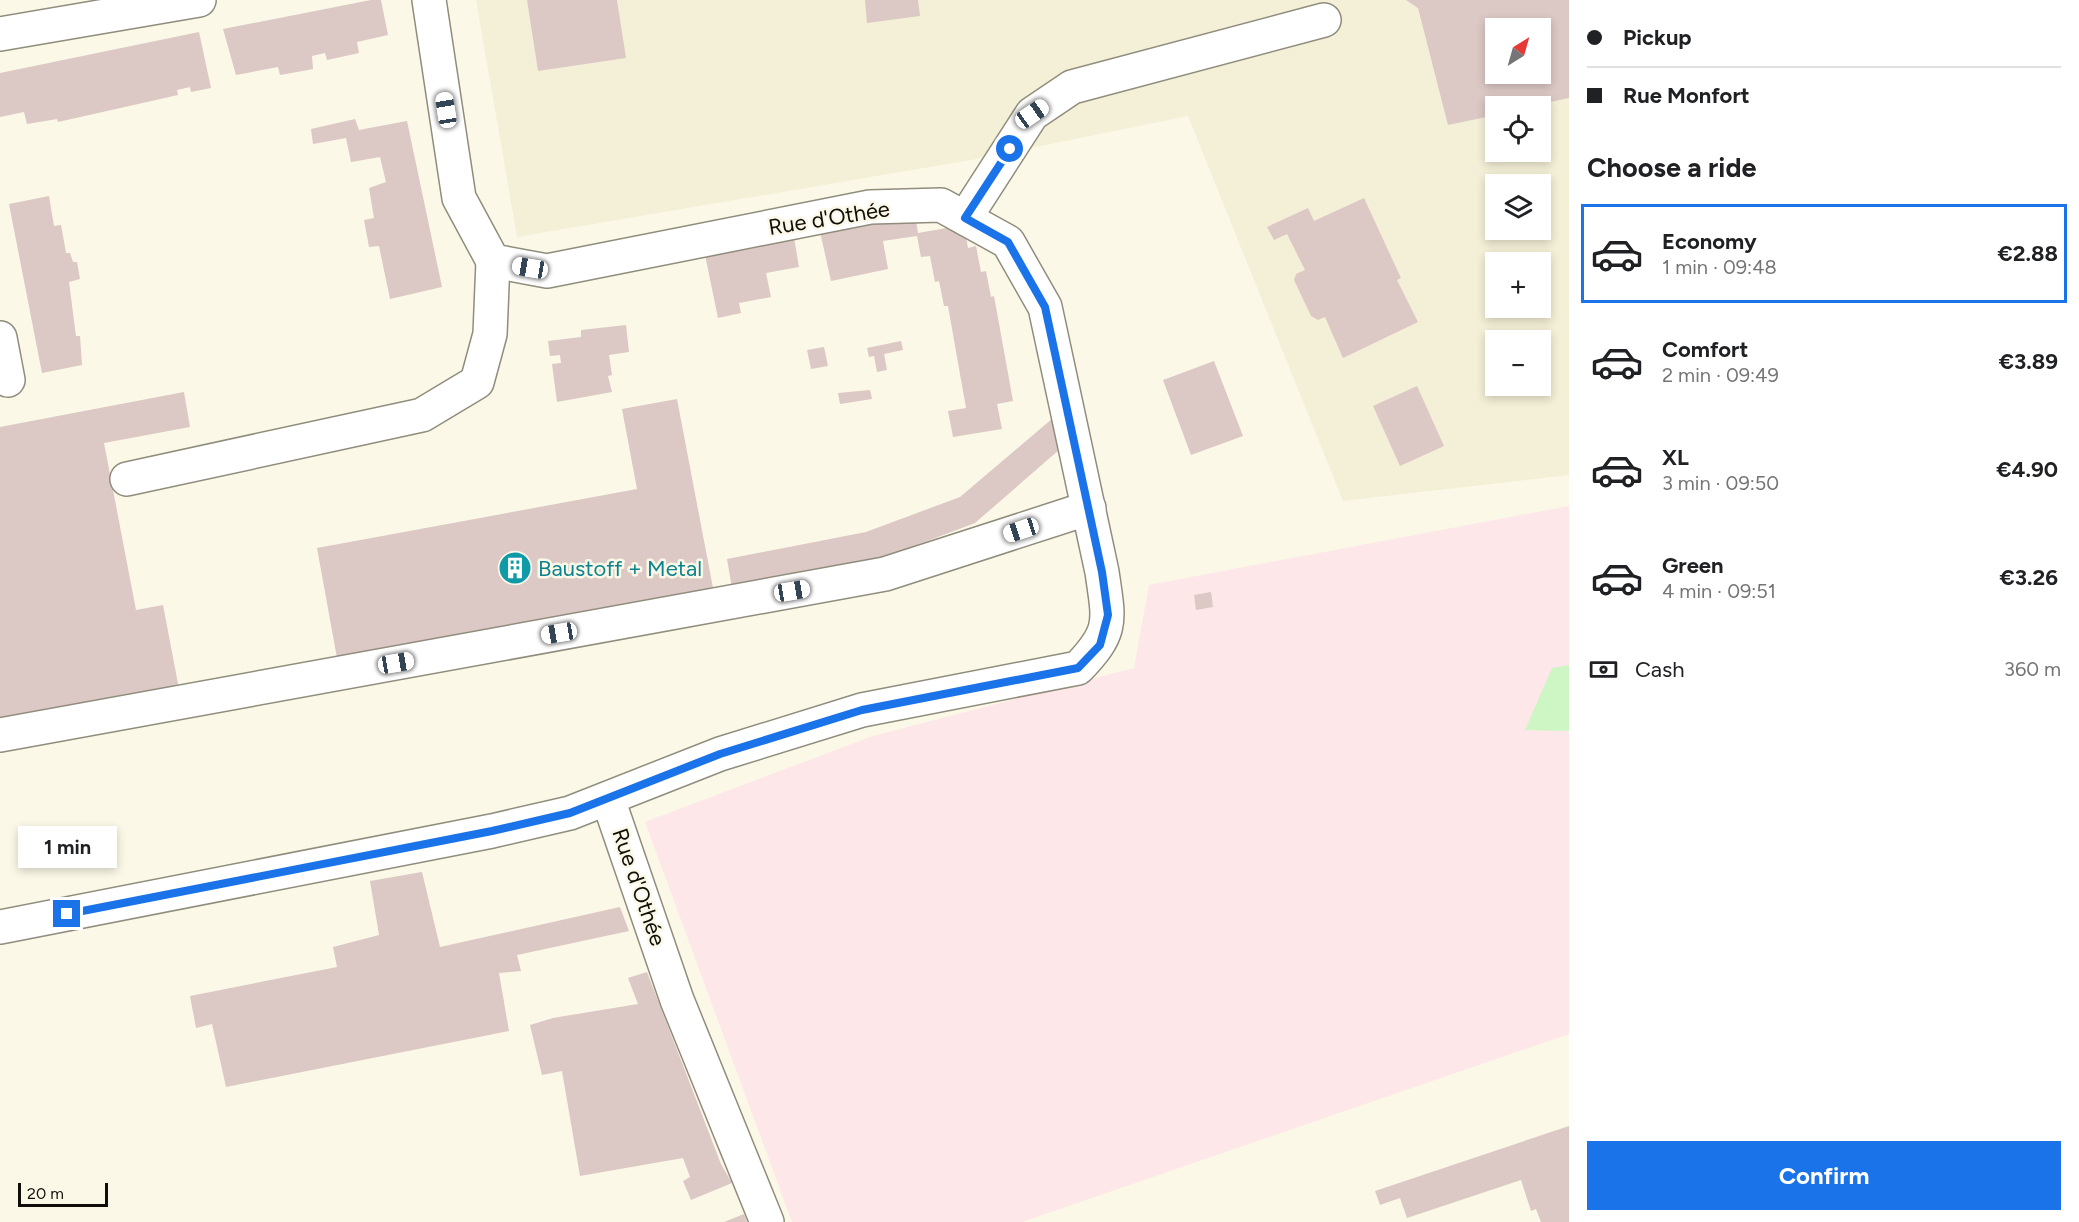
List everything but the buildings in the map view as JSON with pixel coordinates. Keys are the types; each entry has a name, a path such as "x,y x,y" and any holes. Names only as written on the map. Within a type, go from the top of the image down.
{"street":[{"path":"0,34 199,0"},
{"path":"127,479 422,415 477,382 490,334 493,261 459,198 429,0"},
{"path":"965,218 1032,114 1072,87 1324,20"},
{"name":"Rue d'Othée","path":"493,261 548,271 870,207 940,205 1008,242 1045,307 1089,508 1108,615 1100,645 1078,668 862,710 720,754 608,799 677,1000 767,1222"},
{"path":"0,338 8,380"},
{"path":"0,735 885,574 1089,508"},
{"path":"0,927 492,831 570,813 608,799"}],"shaded area":[{"path":"476,0 1569,0 1569,475 1343,501 1188,116 977,159 517,237"},
{"path":"1569,506 1569,1034 1022,1222 792,1222 645,822 873,736 1134,668 1149,585"}],"green space":[{"path":"1569,665 1569,731 1525,730 1552,668"}],"place":[{"name":"Baustoff + Metal","path":"515,568"}],"route":[{"path":"67,914 492,831 570,813 720,754 862,710 1078,668 1100,645 1108,615 1102,572 1045,307 1008,242 965,218 1010,149"}]}
